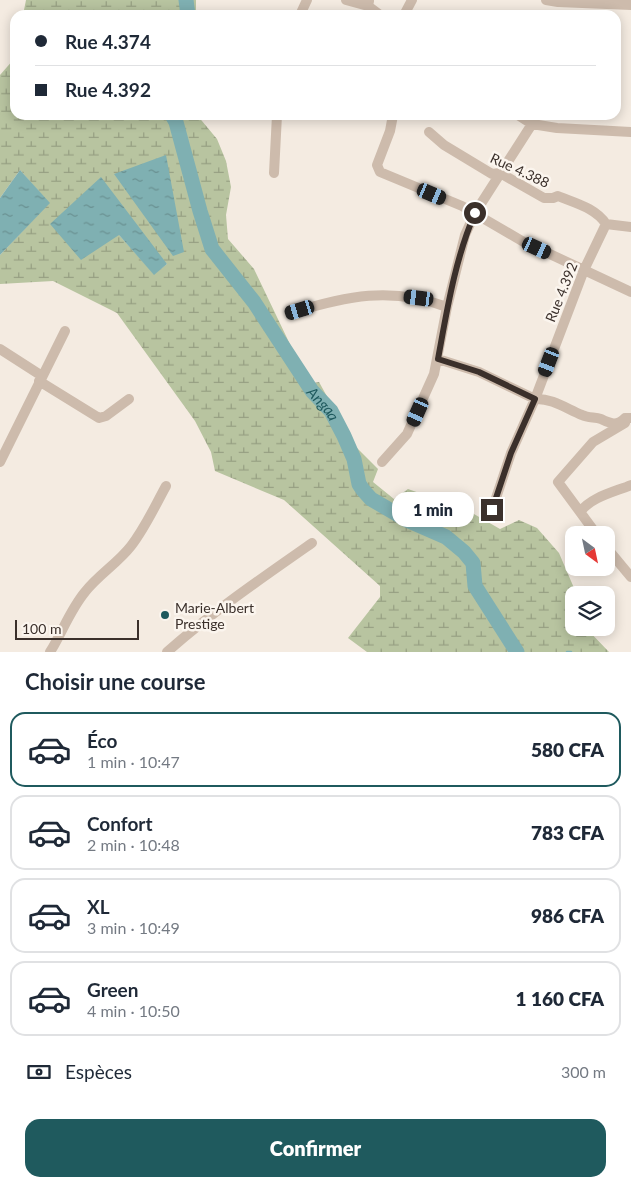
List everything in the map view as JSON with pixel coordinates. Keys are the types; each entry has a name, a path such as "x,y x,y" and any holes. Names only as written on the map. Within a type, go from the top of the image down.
{"street":[{"path":"346,0 369,3"},
{"path":"546,0 568,3 631,5"},
{"path":"274,173 277,120"},
{"path":"392,120 390,131 379,158 377,169 380,172 475,213 522,241 631,292"},
{"path":"526,120 532,124 557,128 631,132"},
{"path":"382,462 407,434 430,385 438,359 447,307 465,235 475,213 532,124"},
{"name":"Rue 4.388","path":"428,132 444,145 492,174 500,173 544,198 558,196 592,210 601,216 606,224"},
{"path":"606,224 631,227"},
{"name":"Rue 4.392","path":"492,510 511,453 535,399 584,270 606,224"},
{"path":"291,313 333,300 370,295 419,298 447,307"},
{"path":"0,462 65,330"},
{"path":"0,349 99,418 106,416 129,399"},
{"path":"438,359 479,372 535,399 542,398 583,416 601,419 611,424 621,422 625,418 631,418"},
{"path":"590,526 558,482 593,442 631,418"},
{"path":"50,652 78,601 91,584 114,565 131,546 166,486"},
{"path":"580,512 583,508 600,498 631,486"},
{"path":"167,652 225,604 312,543"},
{"path":"615,558 631,577"}],"green space":[{"path":"26,0 196,0 196,10 24,10"},
{"path":"10,64 10,120 201,120 217,139 226,161 231,187 226,215 228,239 254,269 309,384 319,382 348,439 378,469 373,482 394,499 408,489 467,510 500,529 519,520 537,528 559,553 565,567 565,576 569,576 573,586 565,586 565,636 594,636 609,652 367,652 348,638 380,597 380,586 284,500 215,471 211,452 195,421 117,313 53,281 0,284 0,255 49,203 20,170 0,198 0,75","holes":["119,235 167,264 154,274"]}],"water":[{"path":"166,155 184,252 173,256 114,174"},
{"path":"20,170 50,203 0,255 0,198"},
{"path":"101,177 167,264 154,275 119,235 81,260 50,224"}],"waterway":[{"name":"Angaa","path":"186,0 187,10"},
{"name":"Angaa","path":"175,120 212,249 254,302 312,391 331,411 354,459 359,484 371,499 407,520 446,537 464,552 473,563 475,586 517,652"}],"place":[{"name":"Marie-Albert Prestige","path":"165,615"}],"route":[{"path":"475,213 465,235 447,307 438,359 479,372 535,399 511,453 508,467 492,510"}]}
